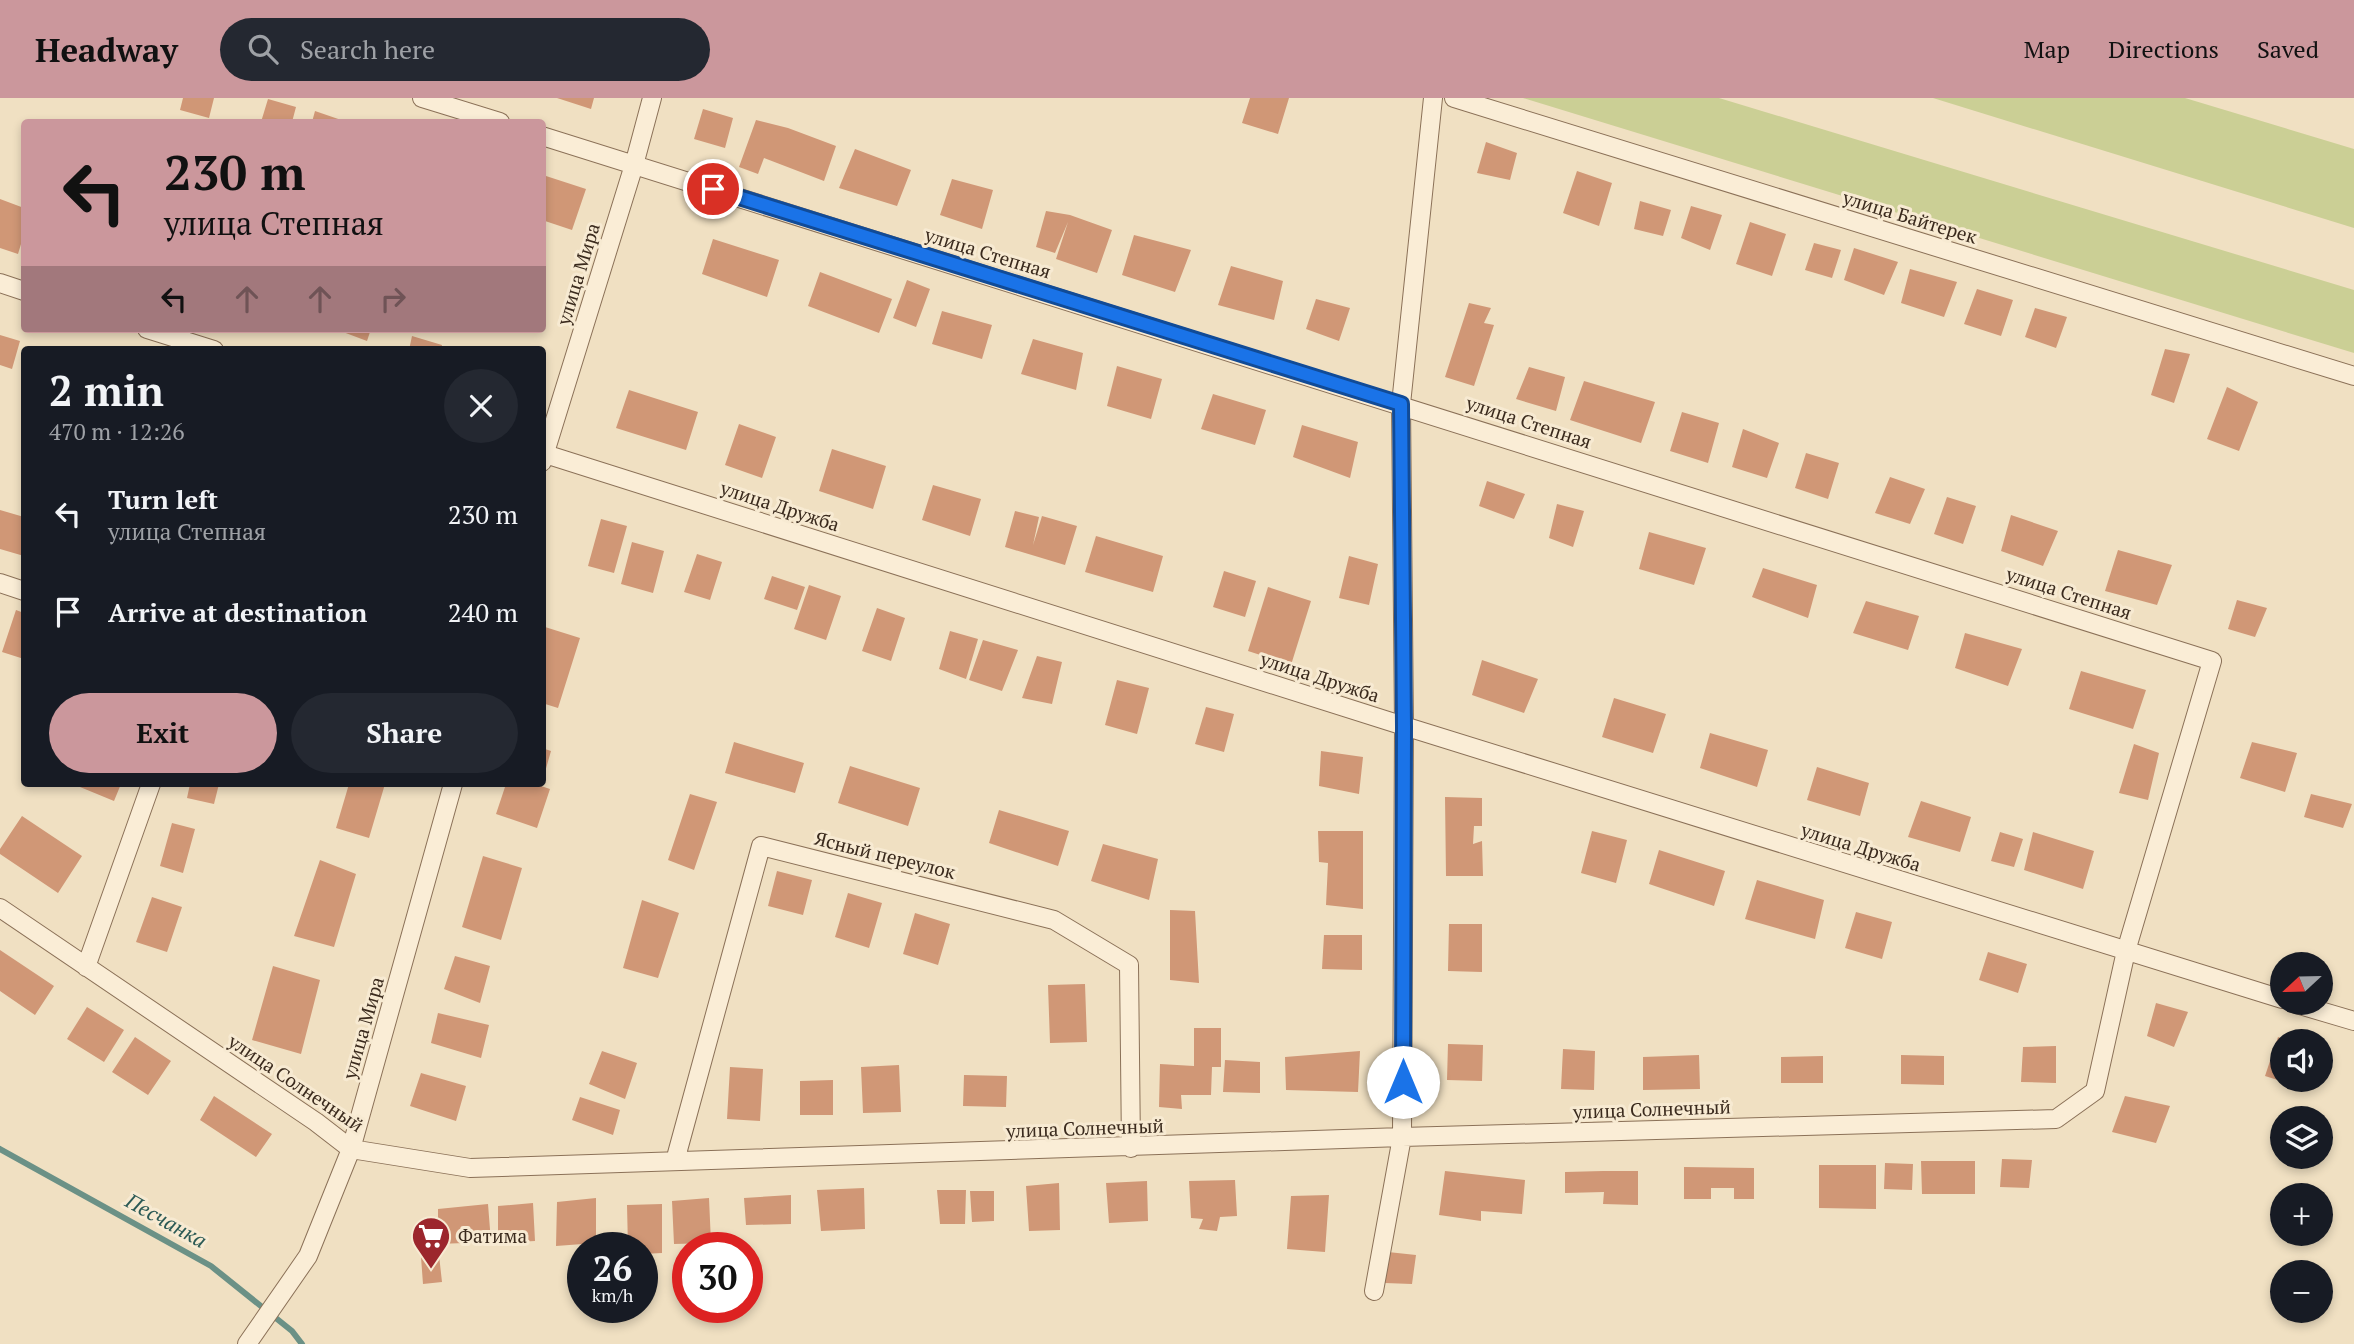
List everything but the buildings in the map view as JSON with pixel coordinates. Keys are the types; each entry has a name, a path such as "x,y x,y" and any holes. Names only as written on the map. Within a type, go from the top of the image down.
{"street":[{"path":"422,98 490,119"},
{"name":"улица Мира","path":"546,446 634,165 652,98"},
{"path":"1374,1291 1402,1137 1404,726 1401,404 1433,98"},
{"name":"улица Байтерек","path":"1454,98 2354,376"},
{"name":"улица Степная","path":"546,137 2212,661 2126,951"},
{"path":"0,283 21,290"},
{"path":"160,333 201,346"},
{"name":"улица Дружба","path":"546,457 2270,995"},
{"path":"0,583 21,591"},
{"path":"86,967 150,787"},
{"name":"улица Мира","path":"247,1344 309,1256 351,1149 452,787"},
{"name":"Ясный переулок","path":"675,1161 761,846 1054,919 1129,965 1130,1148"},
{"name":"улица Солнечный","path":"0,908 316,1122 351,1149 470,1168 1402,1137 2056,1119 2095,1091 2126,951"},
{"path":"2333,1015 2354,1021"}],"green space":[{"path":"1523,98 1719,98 2354,290 2354,353"},
{"path":"1933,98 2185,98 2354,149 2354,228"}],"waterway":[{"name":"Песчанка","path":"0,1149 211,1266 292,1331 302,1344"}],"place":[{"name":"Фатима","path":"431,1270"}],"route":[{"path":"713,189 1401,404 1403,1082"}]}
